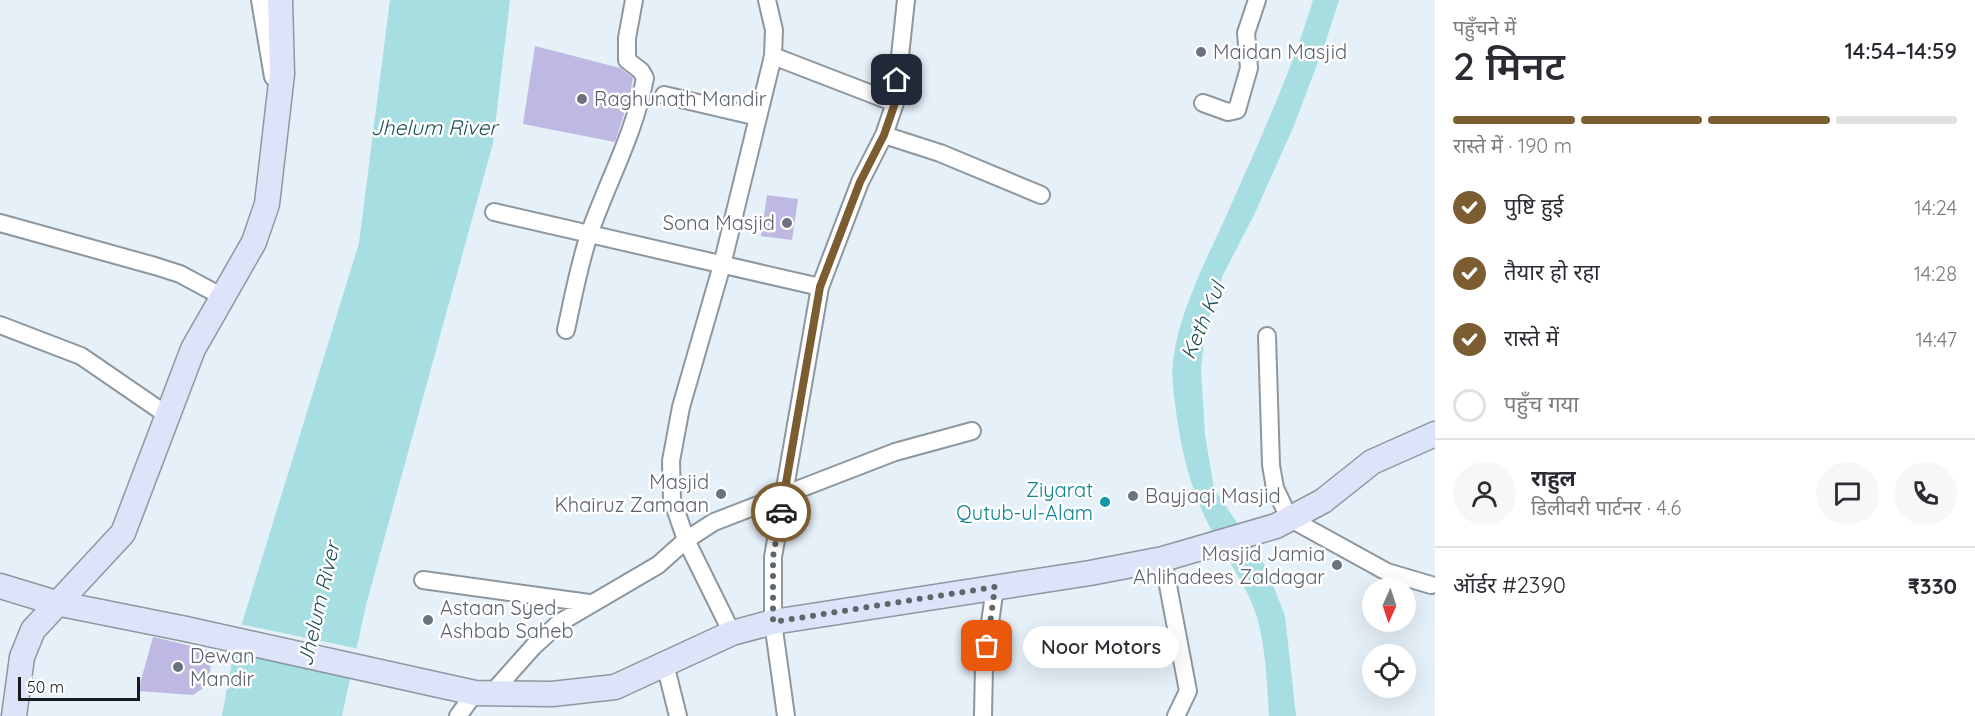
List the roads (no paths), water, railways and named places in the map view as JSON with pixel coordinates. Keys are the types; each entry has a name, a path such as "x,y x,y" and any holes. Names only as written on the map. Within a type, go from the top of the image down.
{"street":[{"path":"260,0 278,107"},
{"path":"14,716 19,672 26,644 33,630 123,533 193,349 221,296 246,257 262,224 267,204 282,74 280,0"},
{"path":"566,330 589,234 635,120 645,78 642,71 627,60 627,38 633,0"},
{"path":"732,633 686,540 672,499 670,461 681,407 722,265 773,56 774,30 767,0"},
{"path":"786,716 773,622 773,557 820,287 860,182 884,135 895,103 906,0"},
{"path":"1203,103 1228,112 1237,110 1249,68 1246,33 1257,0"},
{"path":"773,56 895,103"},
{"path":"664,95 758,117"},
{"path":"884,135 940,153 1041,195"},
{"path":"494,212 820,287"},
{"path":"0,223 180,274 221,296"},
{"path":"0,325 81,356 167,415"},
{"path":"1267,336 1271,465 1275,488 1289,518 1388,572 1431,585"},
{"path":"458,716 559,623 589,603 622,587 658,565 686,540 714,522 896,452 972,431"},
{"path":"0,586 56,603 186,628 484,693 552,694 615,687 732,633 773,622 1172,556 1261,530 1323,501 1372,462 1435,434"},
{"path":"1172,556 1188,691 1176,716"},
{"path":"423,580 589,603"},
{"path":"983,716 984,666 995,587"},
{"path":"665,664 678,716"}],"water":[{"name":"Jhelum River","path":"390,0 510,0 493,143 366,605 342,716 222,716 235,646 359,243"},
{"name":"Keth Kul","path":"1313,0 1339,0 1293,128 1254,215 1223,275 1205,330 1201,370 1205,435 1214,488 1266,567 1285,616 1296,716 1269,716 1264,654 1257,617 1248,594 1211,529 1196,495 1181,441 1173,386 1173,366 1176,344 1190,298 1273,108 1305,27"}],"place":[{"name":"Maidan Masjid","path":"1201,52"},
{"name":"Raghunath Mandir","path":"582,99"},
{"name":"Sona Masjid","path":"787,223"},
{"name":"Masjid Khairuz Zamaan","path":"721,494"},
{"name":"Bayjaqi Masjid","path":"1133,496"},
{"name":"Ziyarat Qutub-ul-Alam","path":"1105,502"},
{"name":"Masjid Jamia Ahlihadees Zaldagar","path":"1337,565"},
{"name":"Astaan Syed Ashbab Saheb","path":"428,620"},
{"name":"Noor Motors","path":"987,646"},
{"name":"Dewan Mandir","path":"178,667"}]}
